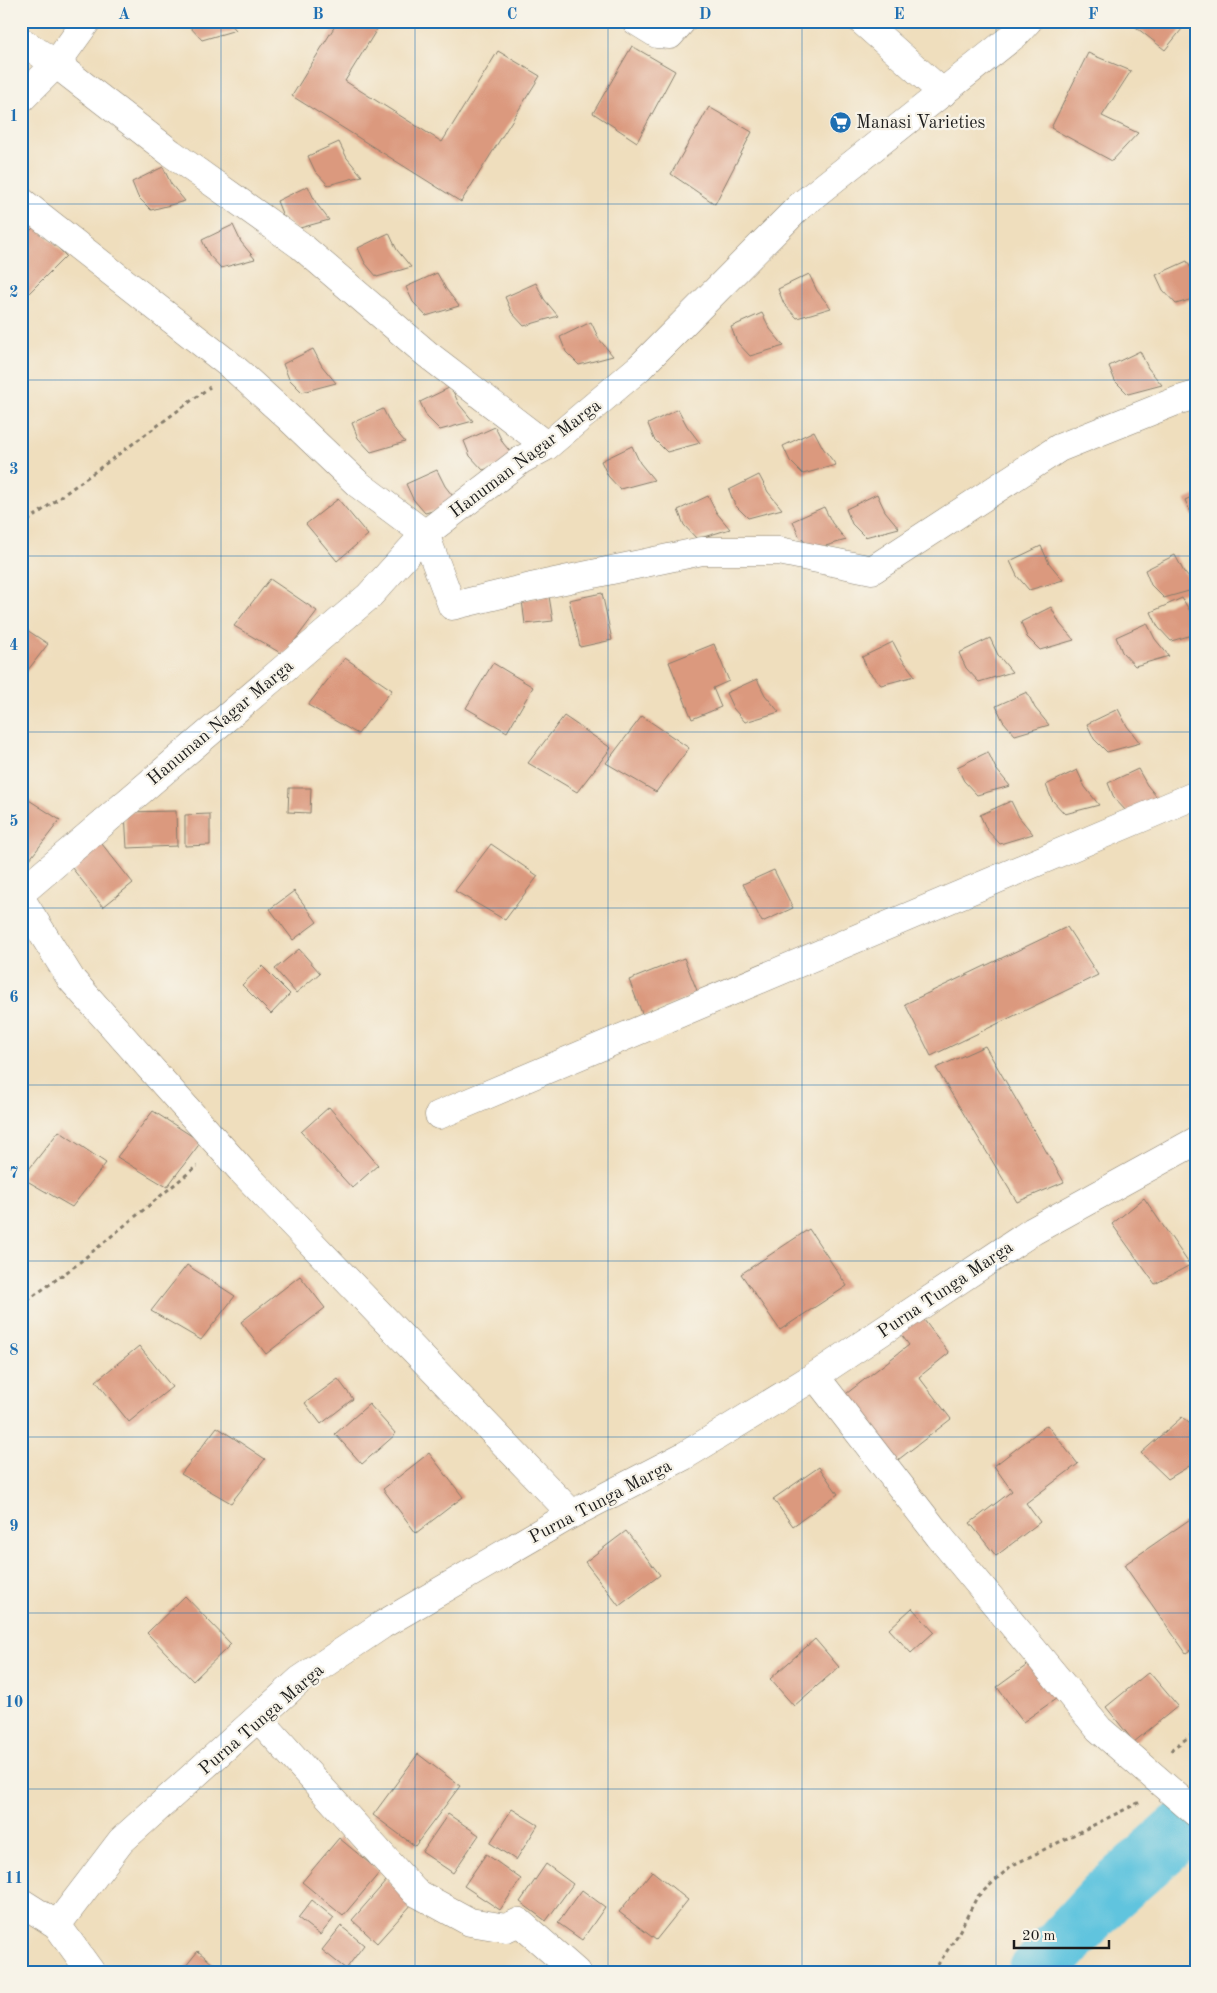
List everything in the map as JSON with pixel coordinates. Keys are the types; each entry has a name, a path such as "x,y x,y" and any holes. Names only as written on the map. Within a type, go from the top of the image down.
{"street":[{"path":"21,99 56,64 87,21"},
{"path":"636,21 657,34 670,35 682,21"},
{"path":"862,21 943,93"},
{"name":"Hanuman Nagar Marga","path":"21,893 369,596 425,534 521,460 546,446 639,368 800,206 1016,34 1028,21"},
{"path":"21,41 56,64 170,152 300,246 427,354 546,446"},
{"path":"21,201 235,369 290,418 358,484 425,534 452,606 531,587 702,551 779,551 872,570 1059,448 1179,400 1196,396"},
{"path":"439,1115 1196,795"},
{"path":"21,900 71,979 221,1147 572,1514"},
{"name":"Purna Tunga Marga","path":"57,1925 121,1841 300,1680 382,1625 572,1514 684,1456 815,1376 1033,1231 1196,1141"},
{"path":"815,1376 938,1536 1099,1729 1196,1813"},
{"path":"258,1718 415,1892 470,1922 506,1928 519,1922 576,1972"},
{"path":"21,1902 57,1925 91,1972"}],"path":[{"path":"21,526 235,369"},
{"path":"21,1305 75,1266 221,1147"},
{"path":"932,1972 957,1936 977,1897 1011,1866 1138,1805 1159,1780 1173,1748 1196,1732"}],"building":[{"path":"187,21 228,21 236,30 202,40 189,26"},
{"path":"338,21 382,21 345,81 442,142 498,51 540,76 461,202 292,96"},
{"path":"1128,21 1182,21 1186,24 1165,50"},
{"path":"632,46 675,71 637,142 593,113"},
{"path":"1088,53 1131,71 1102,116 1138,133 1112,161 1051,128"},
{"path":"709,107 752,132 715,204 671,174"},
{"path":"339,142 347,158 362,176 328,185 315,171 308,156"},
{"path":"163,167 171,184 185,201 151,210 138,197 132,182"},
{"path":"308,186 316,203 329,220 296,229 283,216 277,201"},
{"path":"36,225 66,256 27,295 21,289 21,240"},
{"path":"233,225 241,242 255,259 221,268 209,255 202,240"},
{"path":"389,233 397,250 411,267 377,277 365,263 358,248"},
{"path":"1187,261 1196,278 1196,298 1176,304 1163,290 1156,275"},
{"path":"437,273 459,306 426,316 413,302 406,287"},
{"path":"809,274 817,291 831,308 797,318 784,304 778,289"},
{"path":"536,283 544,299 558,316 524,326 512,313 505,297"},
{"path":"762,313 770,329 784,346 750,356 737,342 731,327"},
{"path":"591,322 599,339 613,356 579,365 566,352 560,337"},
{"path":"313,349 322,366 336,383 302,392 289,379 283,364"},
{"path":"1140,351 1148,368 1162,385 1128,394 1115,381 1109,366"},
{"path":"451,387 459,404 473,421 440,430 427,417 420,402"},
{"path":"383,409 391,425 405,442 371,452 358,438 352,423"},
{"path":"678,409 687,426 700,443 667,452 654,439 648,424"},
{"path":"495,427 503,443 517,460 483,470 470,456 464,441"},
{"path":"814,431 823,448 836,465 803,474 790,461 783,446"},
{"path":"632,446 640,463 654,480 620,489 608,476 601,461"},
{"path":"437,470 445,486 459,504 425,513 413,499 406,484"},
{"path":"759,475 768,492 782,509 748,518 735,505 729,490"},
{"path":"877,494 885,511 899,528 865,537 852,524 846,509"},
{"path":"1196,495 1196,519 1185,500"},
{"path":"708,496 716,512 730,529 697,539 684,525 678,510"},
{"path":"338,499 368,535 337,561 306,524"},
{"path":"824,507 832,523 846,540 812,550 799,536 793,521"},
{"path":"1041,546 1049,563 1063,580 1029,590 1017,576 1010,561"},
{"path":"1175,555 1184,572 1196,586 1196,589 1164,598 1151,585 1145,570"},
{"path":"270,579 317,611 284,655 234,626"},
{"path":"602,593 612,640 580,647 569,600"},
{"path":"549,596 553,621 525,624 522,600"},
{"path":"1182,598 1196,621 1196,634 1171,641 1158,627 1151,612"},
{"path":"1051,607 1060,624 1074,640 1040,650 1027,637 1021,622"},
{"path":"1147,623 1155,639 1169,656 1135,666 1122,652 1116,637"},
{"path":"21,626 48,644 21,679"},
{"path":"990,638 998,655 1012,672 979,682 966,668 959,653"},
{"path":"893,642 902,659 915,676 881,685 869,672 862,657"},
{"path":"714,644 729,681 713,688 721,707 692,719 669,662"},
{"path":"345,658 392,690 358,734 308,705"},
{"path":"493,663 533,687 507,732 466,708"},
{"path":"757,679 765,695 779,712 745,722 733,708 726,693"},
{"path":"1027,692 1035,708 1049,725 1015,735 1003,721 996,706"},
{"path":"1118,709 1127,726 1140,743 1107,752 1094,739 1087,724"},
{"path":"564,716 611,748 577,792 528,763"},
{"path":"642,716 689,748 656,792 606,763"},
{"path":"988,752 996,769 1010,786 977,795 964,781 957,767"},
{"path":"1138,769 1147,785 1161,802 1127,812 1114,798 1108,783"},
{"path":"1077,770 1085,787 1099,805 1065,814 1052,800 1046,785"},
{"path":"289,788 311,788 310,813 288,812"},
{"path":"21,795 60,820 26,864 21,861"},
{"path":"1011,801 1019,817 1033,834 1000,844 987,830 980,815"},
{"path":"176,811 177,846 127,848 125,812"},
{"path":"210,814 210,845 185,846 185,815"},
{"path":"94,834 133,883 103,907 64,858"},
{"path":"491,844 538,876 505,920 455,891"},
{"path":"774,870 793,908 762,922 743,884"},
{"path":"294,891 317,922 293,940 270,909"},
{"path":"1067,927 1098,975 931,1056 905,1004"},
{"path":"299,949 320,973 296,993 275,969"},
{"path":"684,958 698,993 643,1016 629,980"},
{"path":"262,966 290,994 271,1014 242,985"},
{"path":"985,1046 1064,1182 1017,1202 936,1068"},
{"path":"329,1107 378,1165 352,1188 301,1132"},
{"path":"153,1111 201,1142 167,1187 117,1157"},
{"path":"59,1131 106,1163 72,1207 22,1178"},
{"path":"1144,1198 1190,1265 1155,1284 1112,1224"},
{"path":"809,1229 847,1286 780,1330 741,1274"},
{"path":"187,1265 235,1296 201,1340 151,1311"},
{"path":"300,1276 325,1308 266,1354 241,1322"},
{"path":"918,1312 949,1353 919,1377 951,1419 894,1463 842,1397 909,1345 897,1329"},
{"path":"139,1346 172,1387 129,1422 96,1381"},
{"path":"338,1379 353,1399 321,1424 305,1403"},
{"path":"369,1404 396,1434 362,1464 335,1434"},
{"path":"1182,1417 1196,1429 1196,1462 1168,1479 1141,1453"},
{"path":"1047,1425 1078,1464 1026,1503 1040,1522 996,1556 970,1523 1012,1491 994,1466"},
{"path":"217,1427 265,1459 231,1503 181,1474"},
{"path":"429,1453 463,1497 416,1533 383,1489"},
{"path":"819,1467 838,1494 793,1526 773,1499"},
{"path":"1196,1515 1196,1646 1186,1653 1124,1565"},
{"path":"626,1531 660,1575 619,1606 585,1562"},
{"path":"185,1596 231,1644 193,1681 147,1633"},
{"path":"912,1608 934,1632 911,1653 889,1629"},
{"path":"815,1639 839,1667 794,1706 770,1679"},
{"path":"1034,1660 1060,1696 1023,1722 997,1687"},
{"path":"1149,1672 1178,1706 1134,1742 1106,1707"},
{"path":"418,1754 460,1786 415,1846 373,1815"},
{"path":"512,1809 538,1825 516,1860 490,1843"},
{"path":"448,1814 479,1835 453,1873 422,1852"},
{"path":"339,1838 380,1872 343,1916 302,1882"},
{"path":"486,1854 521,1879 500,1910 464,1886"},
{"path":"546,1864 573,1884 546,1921 520,1902"},
{"path":"652,1871 688,1900 656,1940 619,1912"},
{"path":"387,1880 413,1903 377,1943 352,1920"},
{"path":"582,1890 605,1907 582,1940 558,1923"},
{"path":"312,1900 334,1918 320,1935 298,1918"},
{"path":"341,1926 364,1945 346,1969 322,1950"},
{"path":"198,1951 222,1972 181,1972"}],"waterway":[{"path":"1037,1972 1106,1897 1182,1830"}],"place":[{"name":"Manasi Varieties","path":"840,122"}]}
